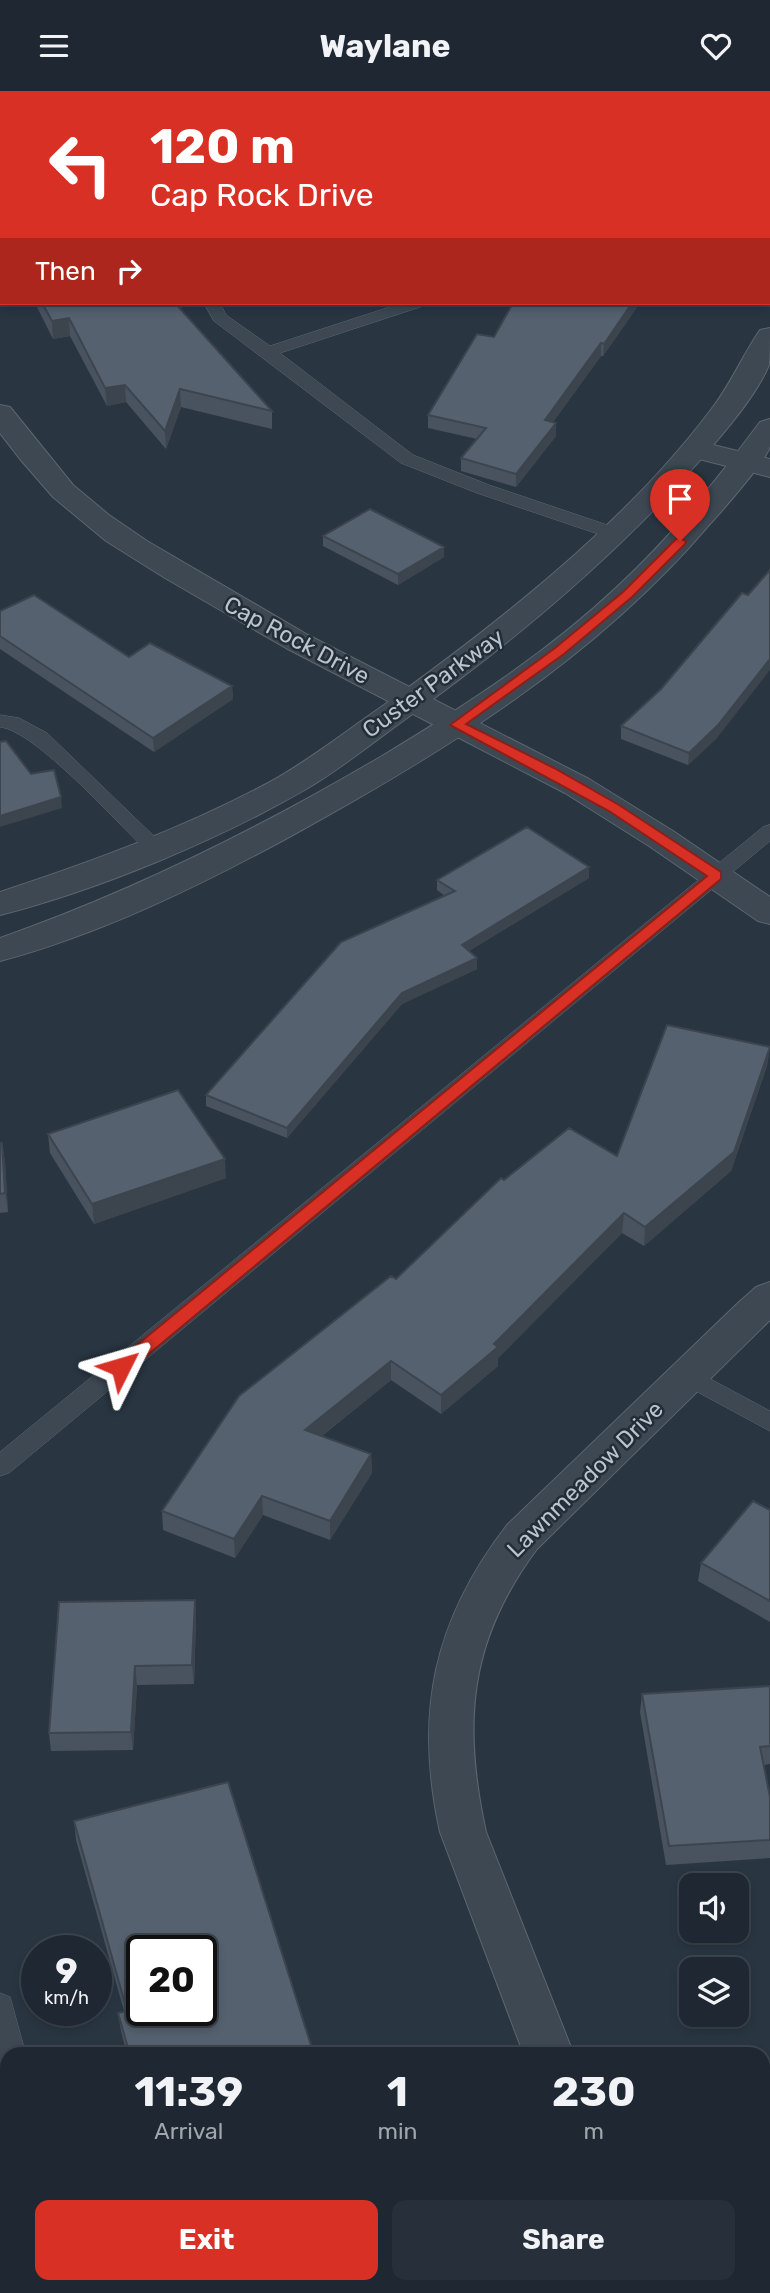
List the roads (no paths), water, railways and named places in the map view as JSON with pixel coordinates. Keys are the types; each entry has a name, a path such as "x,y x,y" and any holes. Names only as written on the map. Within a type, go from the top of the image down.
{"street":[{"name":"Custer Parkway","path":"0,904 154,847 281,789 494,639 557,587 697,450 727,411 770,336"},
{"name":"Cap Rock Drive","path":"0,413 32,457 62,490 94,518 144,554 276,631 550,771 614,808 770,913"},
{"name":"Custer Parkway","path":"0,950 113,908 210,866 331,801 457,725 559,651 628,594 758,465 770,428"},
{"path":"697,450 758,465"},
{"name":"Lawnmeadow Drive","path":"546,2047 463,1832 453,1795 449,1716 455,1682 475,1615 502,1565 522,1538 770,1297"}],"lane":[{"path":"213,305 220,318 407,459 483,489 613,533"},
{"path":"268,352 411,305"},
{"path":"0,721 12,722 40,737 154,847"},
{"path":"0,1466 770,831"},
{"path":"688,1376 770,1422"},
{"path":"0,2005 9,2047"}]}
